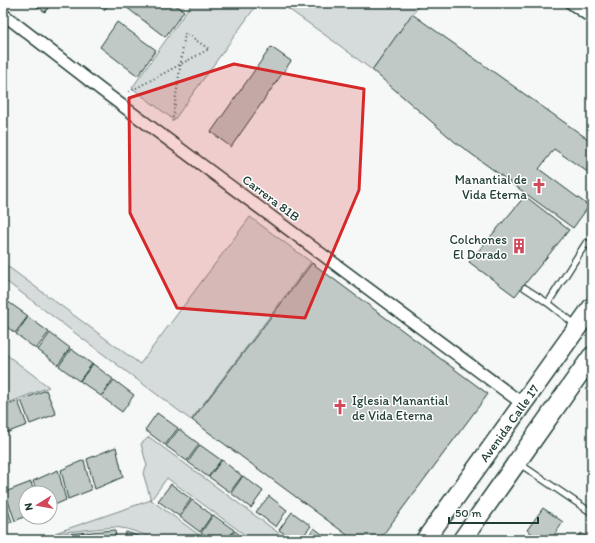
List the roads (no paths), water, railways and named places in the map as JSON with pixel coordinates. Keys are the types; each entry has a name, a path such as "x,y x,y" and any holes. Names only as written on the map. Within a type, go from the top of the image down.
{"main road":[{"name":"Avenida Calle 17","path":"425,540 592,307"},
{"path":"467,538 517,462 592,356"}],"street":[{"path":"571,3 592,18"},
{"name":"Carrera 81B","path":"3,14 523,404"}],"lane":[{"path":"548,302 586,243 592,248"},
{"path":"525,288 548,302 578,327"},
{"path":"517,462 592,513"}],"place":[{"name":"Manantial de Vida Eterna","path":"539,186"},
{"name":"Colchones El Dorado","path":"519,246"},
{"name":"Iglesia Manantial de Vida Eterna","path":"340,407"}]}
